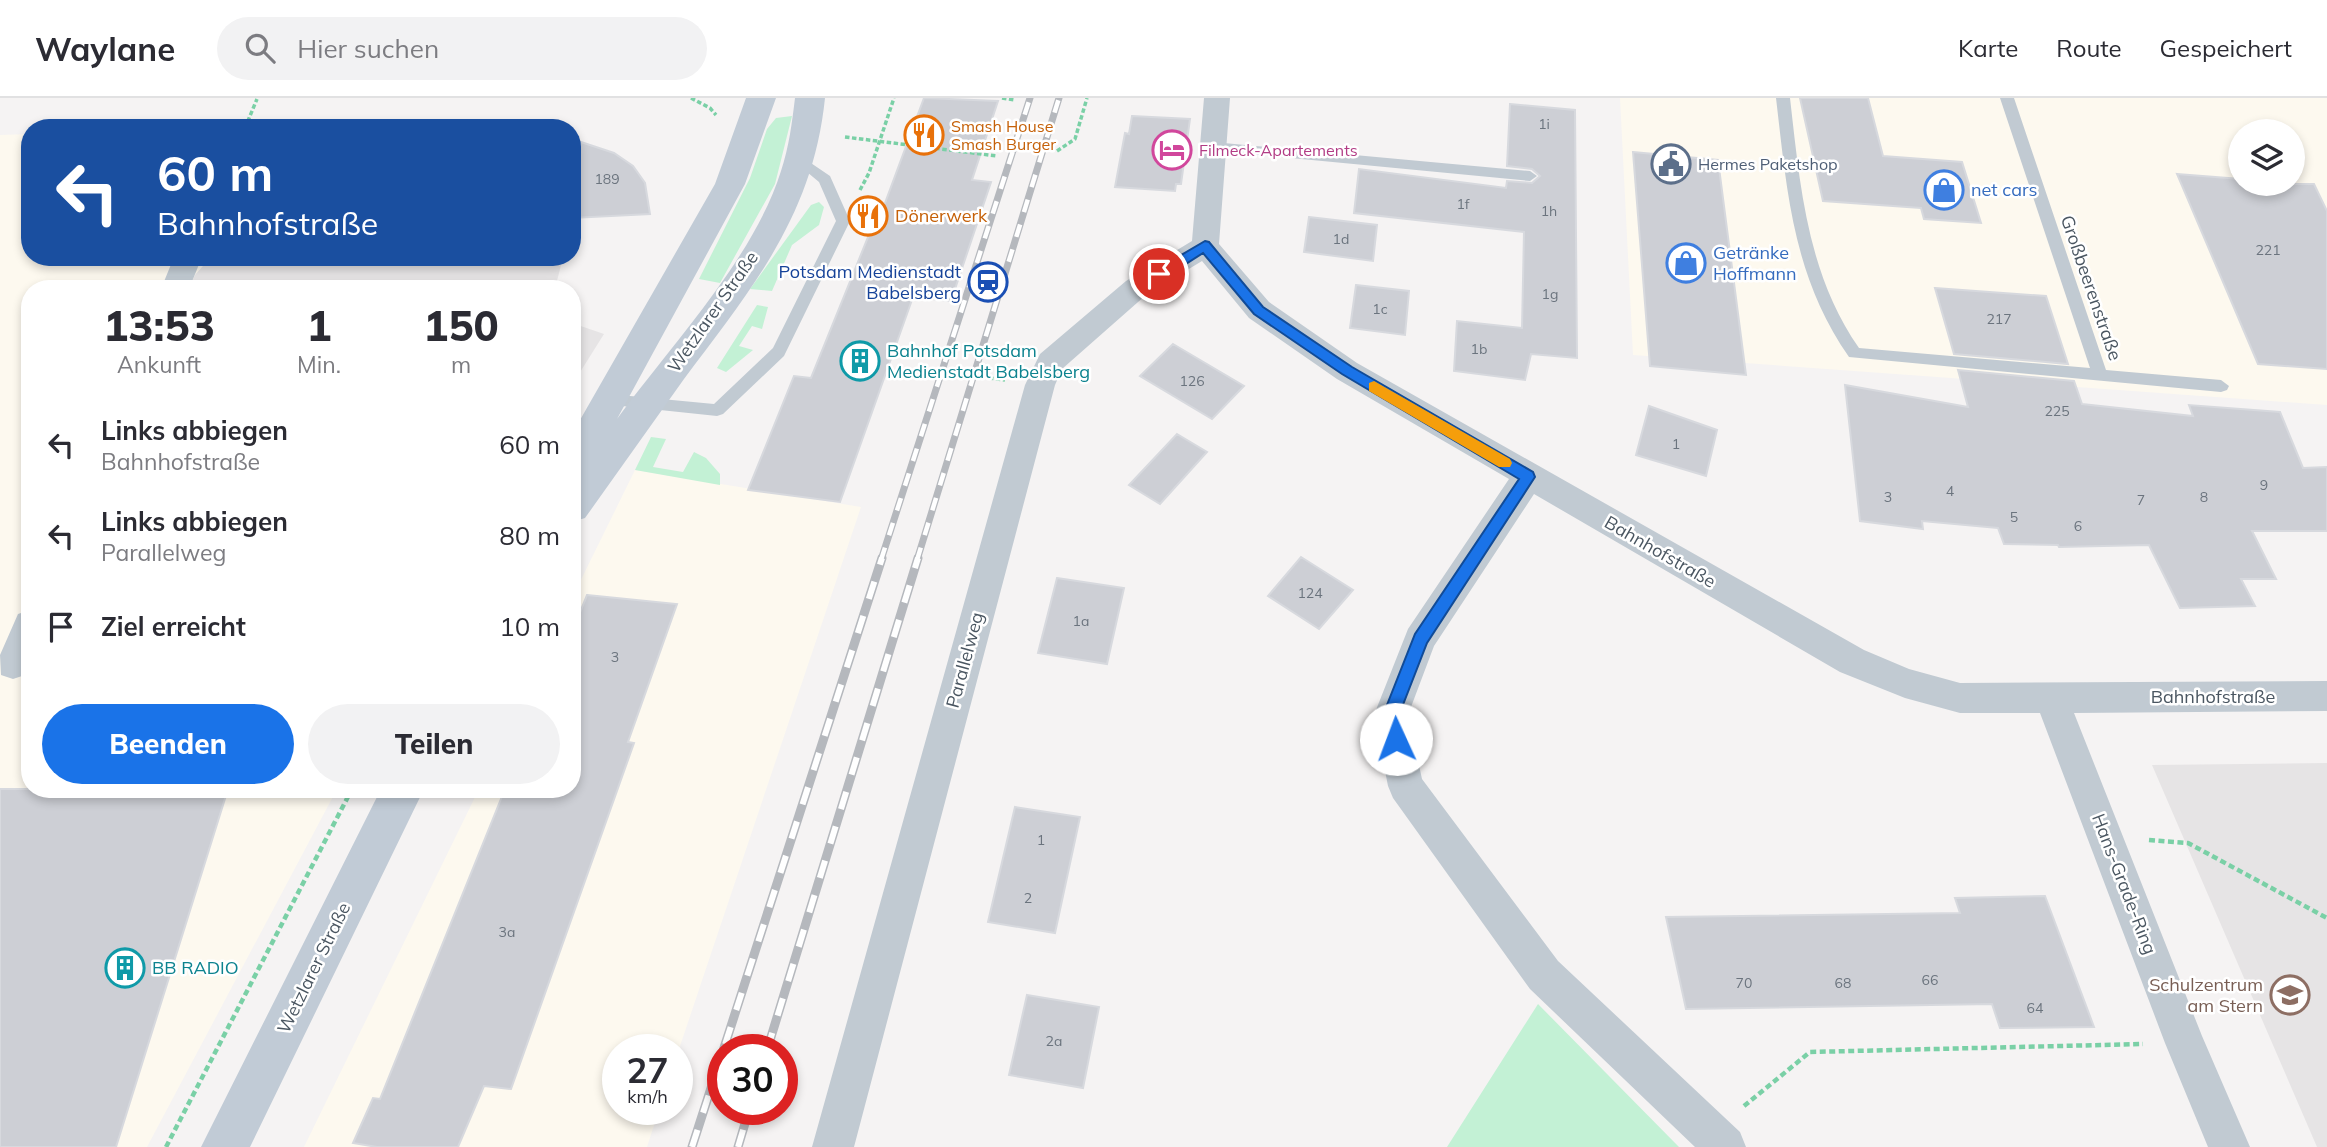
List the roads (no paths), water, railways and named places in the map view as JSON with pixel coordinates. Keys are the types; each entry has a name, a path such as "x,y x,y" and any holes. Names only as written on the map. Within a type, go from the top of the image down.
{"street":[{"path":"581,451 730,184 761,98"},
{"name":"Wetzlarer Straße","path":"581,495 725,300 776,222 802,162 810,98"},
{"path":"1205,246 1217,98"},
{"name":"Bahnhofstraße","path":"1205,246 1259,310 1347,371 1852,661 1905,683 1960,698 2327,696"},
{"name":"Parallelweg","path":"833,1147 1040,385 1050,362 1136,288 1205,246"},
{"path":"1528,477 1420,639 1391,715 1406,786 1544,975 1718,1140"},
{"path":"14,664 21,646"},
{"name":"Hans-Grade-Ring","path":"2051,698 2185,1043 2229,1147"},
{"name":"Wetzlarer Straße","path":"225,1147 399,798"}],"lane":[{"name":"Großbeerenstraße","path":"1783,98 1797,210 1817,284 1836,331 1854,353 2100,375 2007,98"},
{"path":"1213,146 1530,176"},
{"path":"609,400 717,410 779,352 843,221 825,179 802,162"},
{"path":"2100,375 2221,386"}],"railway":[{"path":"881,560 1030,98"},
{"path":"917,560 1059,98"},
{"path":"692,1147 882,558"},
{"path":"772,1034 918,558"},
{"path":"738,1147 745,1125"}],"place":[{"name":"Smash House Smash Burger","path":"924,135"},
{"name":"Filmeck-Apartements","path":"1172,150"},
{"name":"Hermes Paketshop","path":"1671,164"},
{"name":"net cars","path":"1944,190"},
{"name":"Dönerwerk","path":"868,216"},
{"name":"Getränke Hoffmann","path":"1686,263"},
{"name":"Potsdam Medienstadt Babelsberg","path":"988,282"},
{"name":"Bahnhof Potsdam Medienstadt Babelsberg","path":"860,361"},
{"name":"BB RADIO","path":"125,968"},
{"name":"Schulzentrum am Stern","path":"2290,995"}]}
